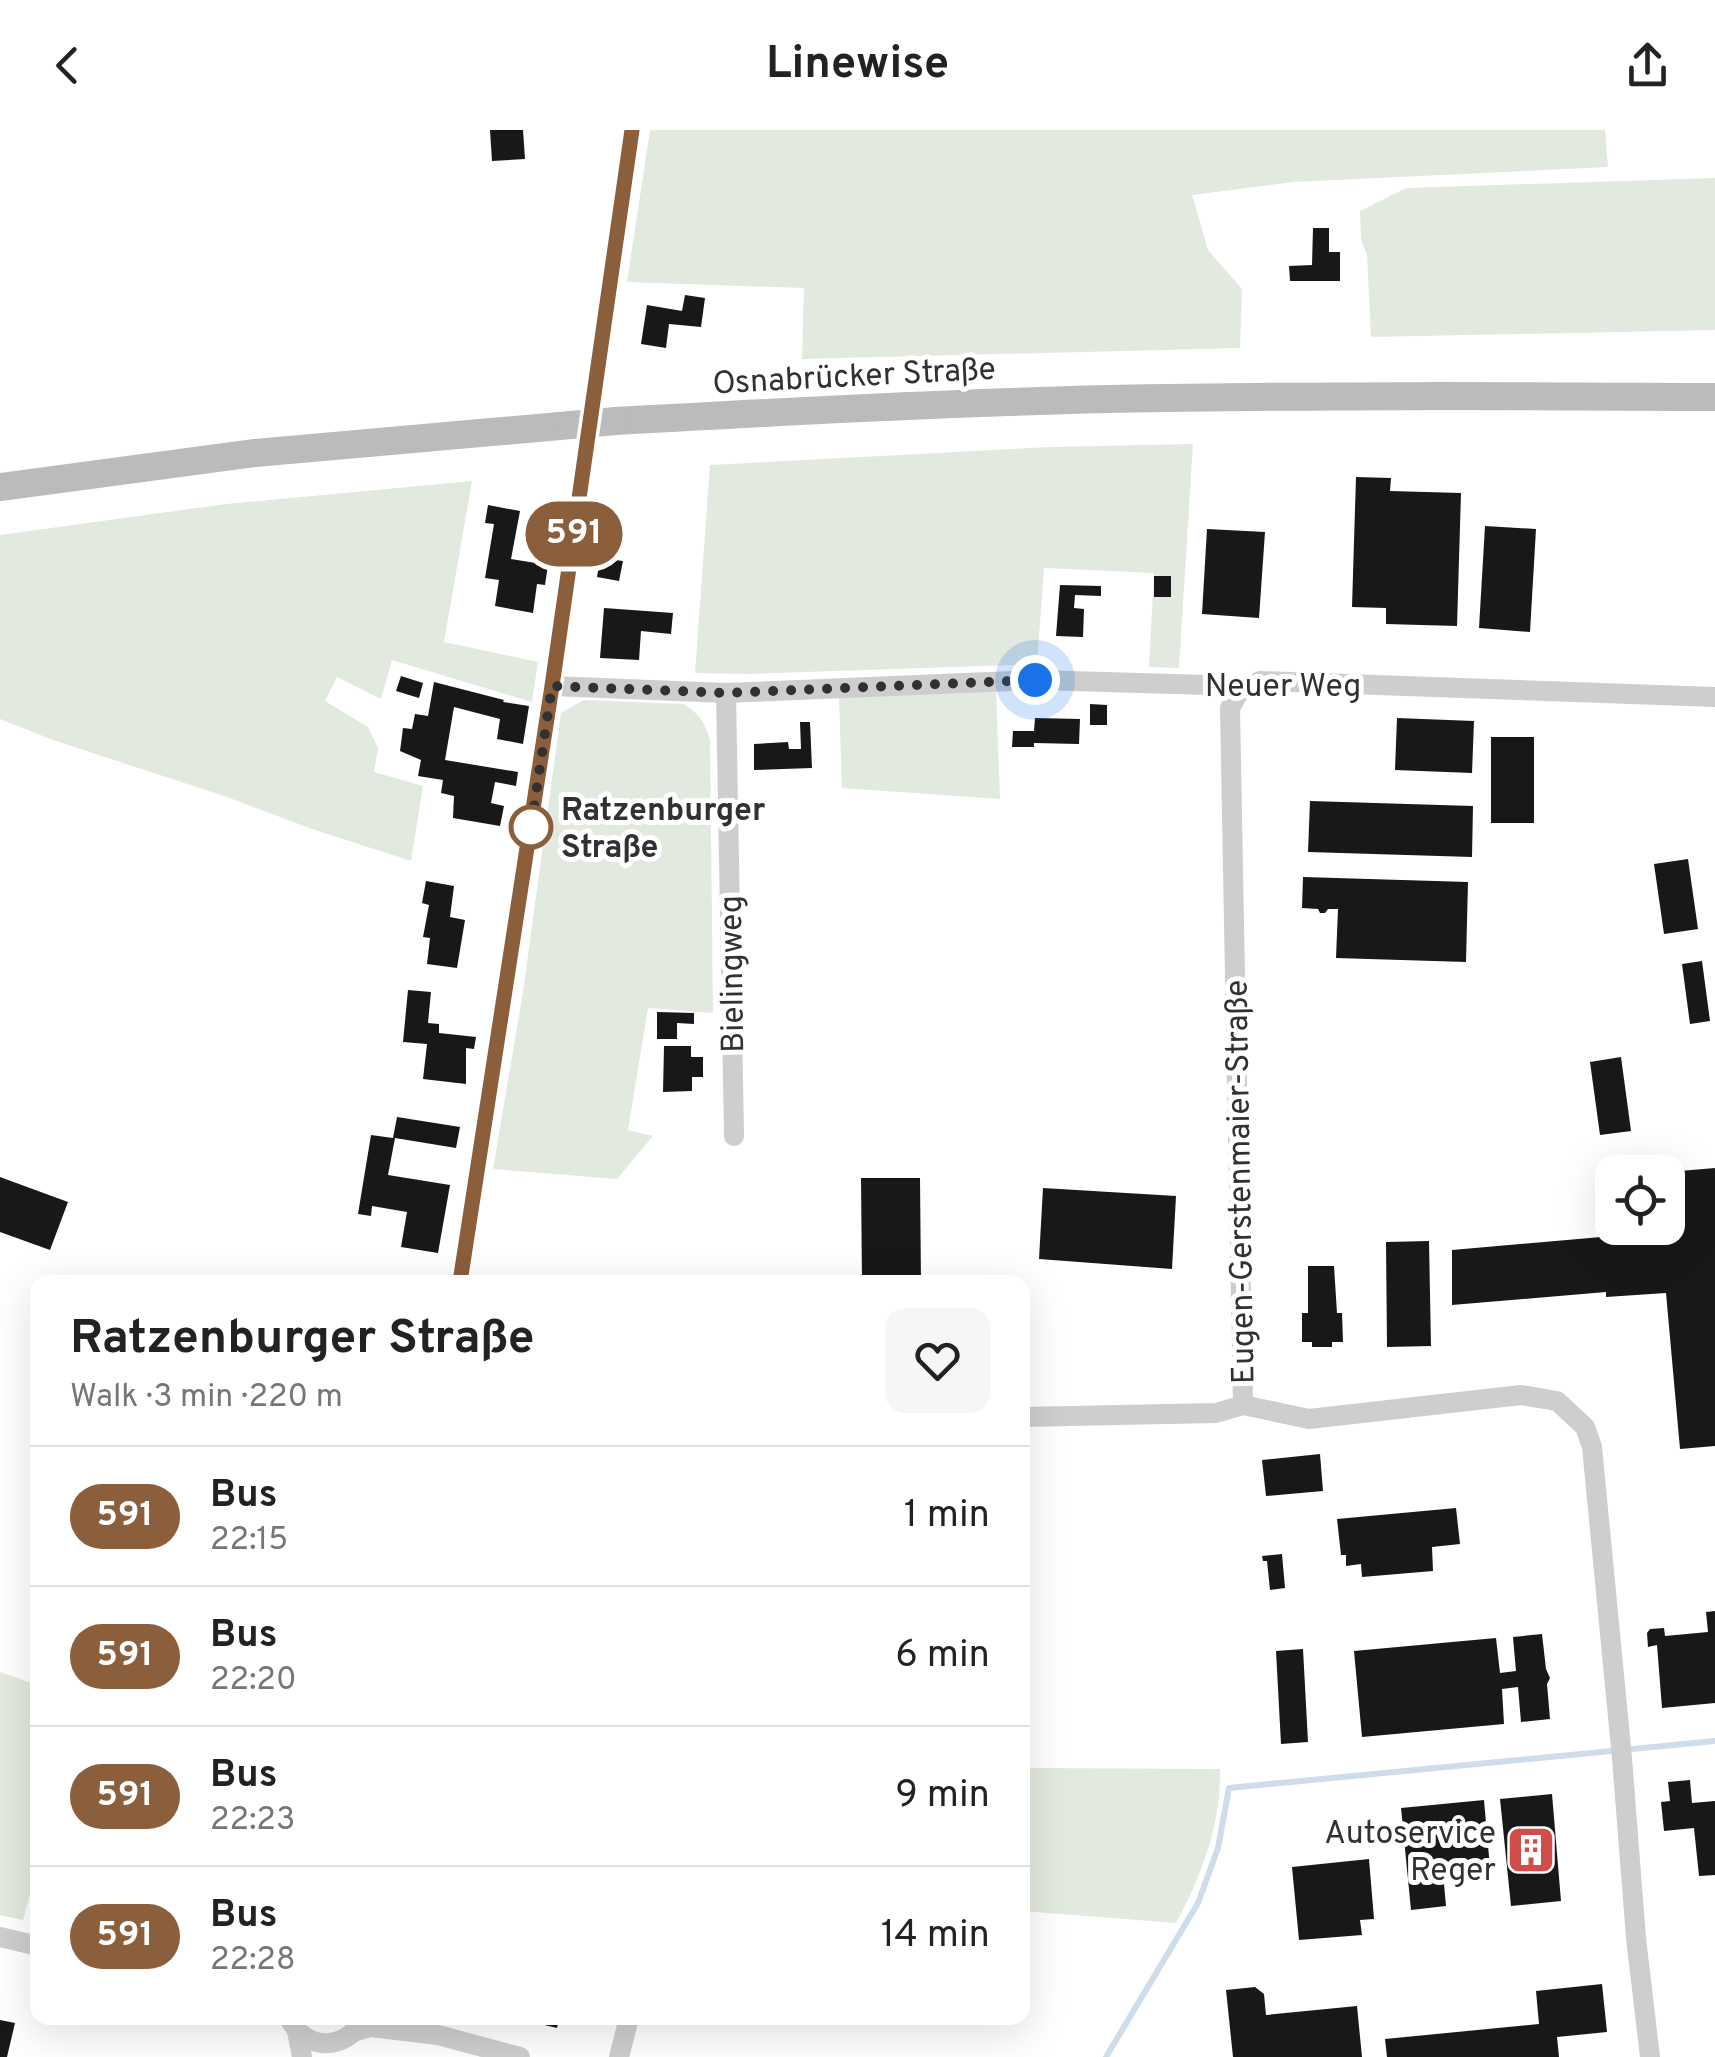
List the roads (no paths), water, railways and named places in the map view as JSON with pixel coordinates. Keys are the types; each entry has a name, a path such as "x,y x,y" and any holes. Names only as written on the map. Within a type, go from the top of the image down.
{"main road":[{"name":"Osnabrücker Straße","path":"0,487 255,454 616,421 839,409 1107,399 1403,395 1715,397"}],"street":[{"path":"461,1275 632,130"},
{"name":"Neuer Weg","path":"552,686 726,693 1035,680 1209,685 1240,691 1260,681 1715,697"},
{"name":"Eugen-Gerstenmaier-Straße","path":"1240,691 1230,708 1243,1405 1309,1419 1521,1395 1557,1401 1585,1426 1592,1447 1650,2057"},
{"name":"Bielingweg","path":"726,693 734,1136"},
{"path":"1030,1417 1216,1413 1243,1405"},
{"path":"0,1936 30,1944"},
{"path":"293,2025 302,2057"},
{"path":"294,2025 316,2042 334,2049 360,2025"},
{"path":"364,2025 438,2034"},
{"path":"420,2025 438,2034 520,2057"},
{"path":"618,2057 626,2025"}],"waterway":[{"path":"1106,2057 1198,1903 1218,1848 1229,1788 1715,1741"}],"place":[{"name":"Ratzenburger Straße","path":"531,827"},
{"name":"Autoservice Reger","path":"1531,1850"}]}
